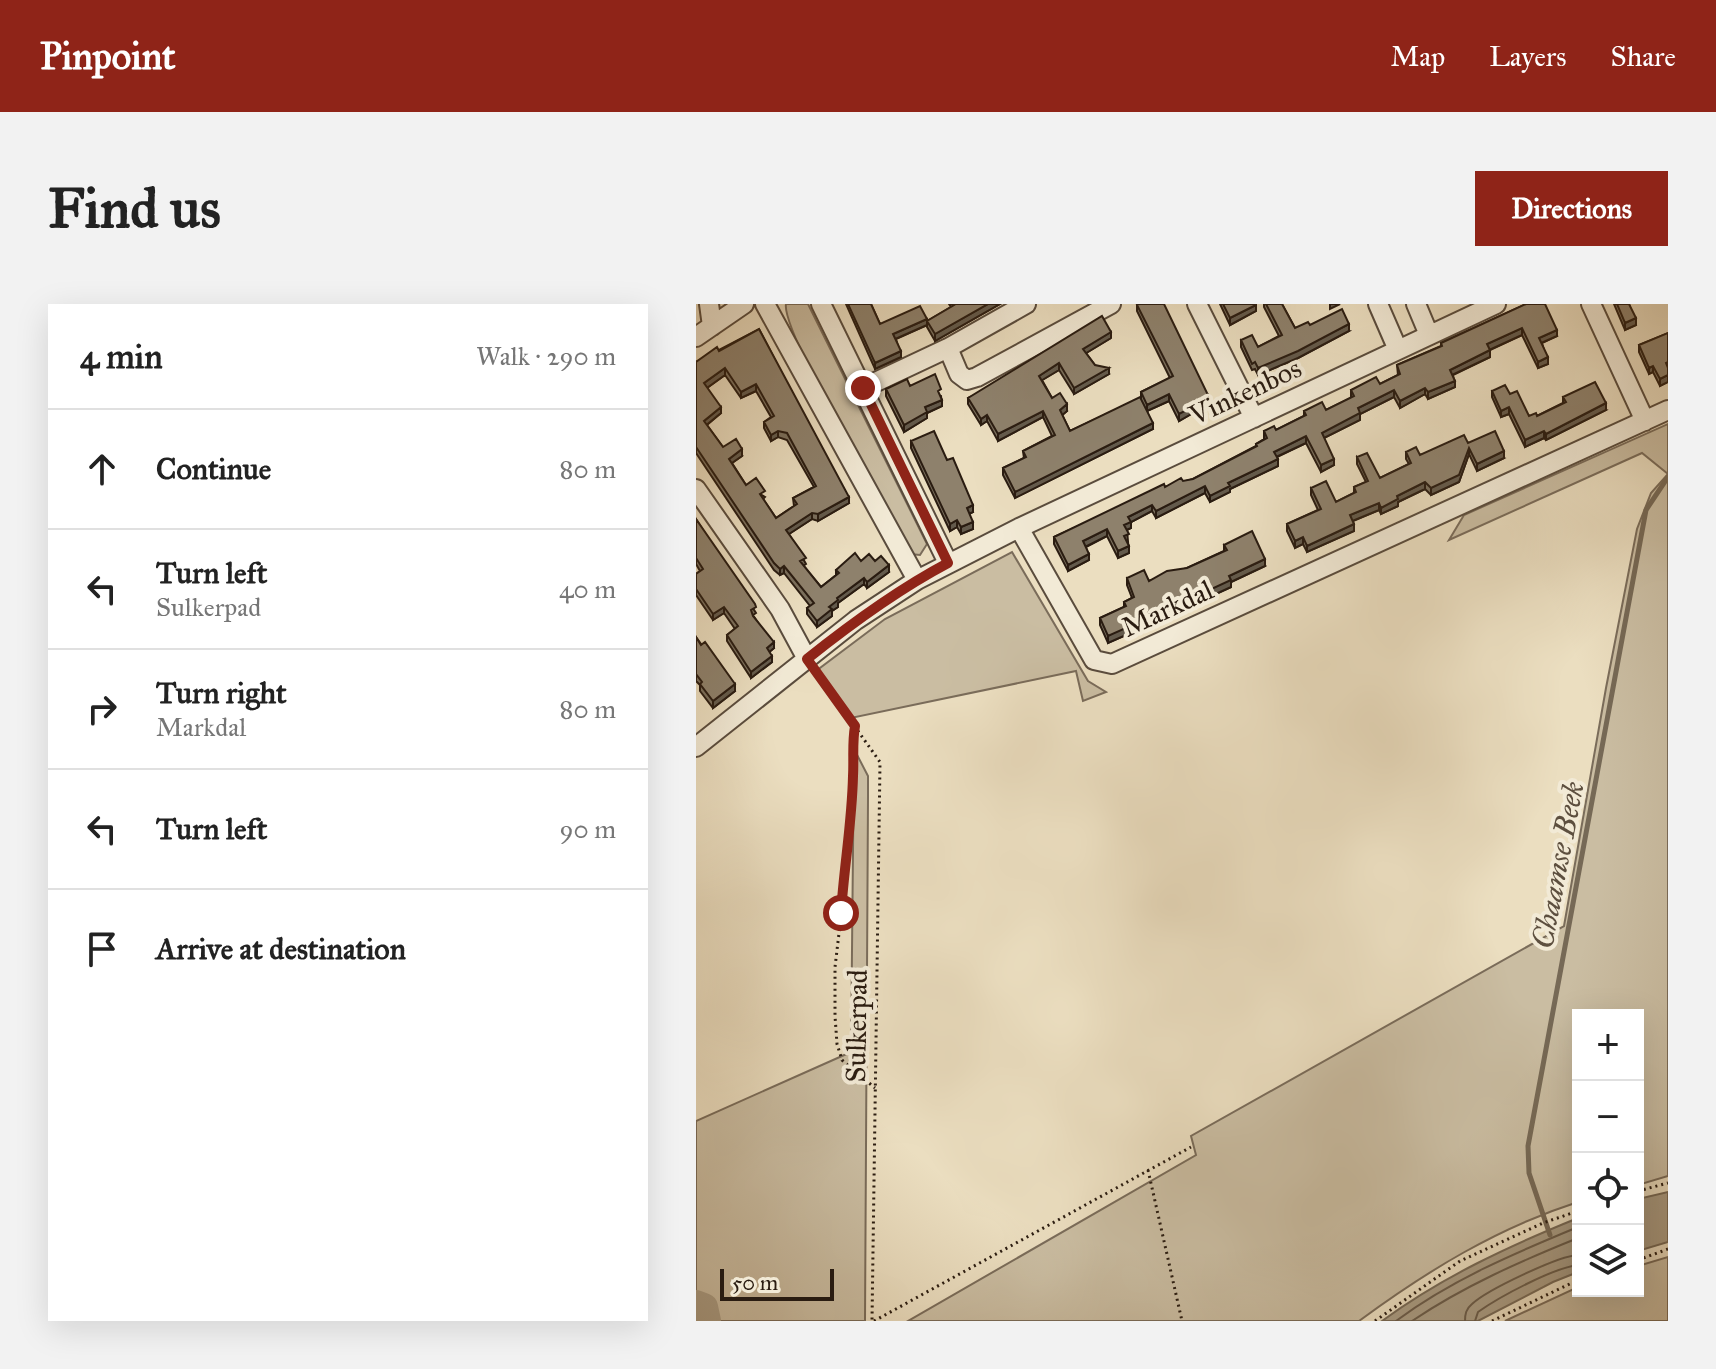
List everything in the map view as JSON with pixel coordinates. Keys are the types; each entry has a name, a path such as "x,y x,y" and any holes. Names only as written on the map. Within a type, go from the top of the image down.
{"street":[{"path":"709,304 712,326"},
{"path":"696,337 744,304"},
{"path":"765,304 917,580"},
{"path":"821,304 948,563"},
{"path":"863,388 948,348 1026,304"},
{"path":"948,348 959,374 967,380 977,377 1086,309 1111,304"},
{"path":"1197,304 1254,418"},
{"path":"1378,304 1398,350"},
{"path":"1416,304 1429,335"},
{"name":"Vinkenbos","path":"1019,528 1496,304"},
{"path":"1591,304 1645,421"},
{"name":"Markdal","path":"1019,528 1094,660 1112,664 1668,410"},
{"path":"696,489 780,609 807,659"},
{"path":"700,736 856,620 917,580 1019,528"}],"path":[{"name":"Sulkerpad","path":"807,659 880,762 873,1321"},
{"path":"855,726 847,866 835,967 835,1016 837,1044 842,1060 875,1088"},
{"path":"873,1321 1191,1147"},
{"path":"1148,1170 1182,1321"},
{"path":"1644,1189 1668,1183"},
{"path":"1375,1321 1460,1261 1572,1213"},
{"path":"1644,1258 1668,1249"},
{"path":"1492,1321 1572,1283"}],"shaded area":[{"path":"786,304 808,304 927,544 920,555 910,554 839,425 800,349"},
{"path":"1668,424 1668,474 1642,453 1449,540 1464,515"},
{"path":"1668,474 1668,1176 1644,1183 1644,1009 1572,1009 1572,1204 1519,1225 1464,1252 1359,1321 908,1321 1196,1155 1191,1136 1564,926 1637,529 1651,493"},
{"path":"1012,552 1088,681 1106,692 1083,701 1076,671 851,718 816,671 885,619"},
{"path":"854,749 868,776 865,1321 696,1321 696,1121 851,1052"},
{"path":"1668,1257 1668,1321 1505,1321 1572,1290 1572,1297 1644,1297 1644,1264"}],"water":[{"path":"1668,1192 1668,1242 1644,1249 1644,1225 1644,1198"},
{"path":"1572,1221 1572,1274 1478,1321 1382,1321 1428,1290"}],"building":[{"path":"848,304 871,304 880,324 920,306 927,319 893,334 901,351 875,363"},
{"path":"953,304 988,304 935,334 927,321"},
{"path":"1139,304 1164,304 1208,395 1179,414 1169,394 1147,405 1141,392 1173,376"},
{"path":"1223,304 1256,304 1256,305 1230,318"},
{"path":"1266,304 1282,304 1295,328 1308,322 1310,325 1342,309 1349,324 1258,368 1255,362 1252,364 1241,340 1252,335 1258,347 1282,335"},
{"path":"1526,304 1545,304 1557,330 1539,338 1548,357 1538,362 1522,328 1487,344 1490,350 1450,370 1455,381 1428,392 1425,388 1400,401 1394,390 1358,408 1360,413 1322,433 1334,459 1321,465 1306,436 1274,452 1278,459 1228,483 1230,486 1210,496 1205,486 1156,511 1152,505 1128,517 1131,522 1124,525 1129,534 1124,536 1129,546 1118,551 1107,529 1083,541 1089,554 1068,565 1054,537 1164,484 1165,487 1181,478 1183,481 1193,479 1257,446 1267,438 1264,431 1274,426 1276,430 1306,415 1304,411 1322,402 1326,410 1354,396 1351,390 1376,377 1380,384 1400,374 1397,365"},
{"path":"1617,304 1629,304 1636,318 1625,323"},
{"path":"1102,316 1111,332 1083,349 1095,365 1109,368 1074,388 1059,363 1039,376 1052,398 1060,393 1067,404 1060,410 1070,431 1140,397 1153,423 1015,492 1003,468 1026,457 1023,451 1055,435 1043,411 998,434 987,415 981,419 968,398"},
{"path":"759,329 849,497 818,514 812,513 786,530 806,558 800,561 821,587 839,573 836,570 855,553 861,561 869,554 875,561 881,556 889,565 867,582 864,578 837,598 829,607 832,609 817,621 807,608 814,603 784,566 780,569 774,563 696,447 696,362 717,347 719,351","holes":["725,368 741,392 756,384 774,416 764,422 771,435 778,431 787,433 816,486 793,498 797,504 776,518 760,494 765,491 756,478 746,485 729,459 742,449 736,439 723,447 704,421 721,407 704,383"]},
{"path":"1668,333 1668,375 1660,379 1653,366 1649,368 1639,345"},
{"path":"935,374 942,400 925,407 927,412 904,425 886,389 907,379 910,386"},
{"path":"1595,382 1606,403 1546,434 1544,431 1525,440 1509,407 1501,411 1492,391 1505,385 1510,394 1517,391 1529,416 1536,413 1537,416 1566,402 1563,397"},
{"path":"934,431 947,460 953,458 973,505 967,508 973,522 961,527 957,520 950,524 911,441"},
{"path":"1495,431 1504,451 1477,464 1469,448 1459,475 1431,488 1425,482 1381,508 1379,503 1350,515 1354,524 1307,546 1303,537 1295,541 1287,524 1321,509 1311,488 1326,481 1336,502 1356,492 1354,487 1368,481 1357,457 1367,453 1380,478 1411,463 1406,452 1416,447 1420,455 1464,435 1468,443"},
{"path":"696,519 755,604 756,607 751,610 753,616 774,642 767,648 772,656 751,672 727,635 738,626 724,607 713,614 696,589 696,574 703,569 696,558"},
{"path":"1252,531 1265,559 1229,576 1231,580 1203,593 1201,589 1142,616 1144,620 1108,636 1100,618 1126,606 1124,602 1134,597 1127,578 1144,570 1149,581 1167,571 1187,568 1227,550 1224,545"},
{"path":"696,637 701,645 705,642 735,684 713,701 696,674"}],"waterway":[{"name":"Chaamse Beek","path":"1550,1235 1529,1173 1528,1146 1646,510 1668,477"},
{"path":"696,1304 704,1307 707,1321"}],"route":[{"path":"841,913 847,866 855,726 807,659 856,620 948,563 863,388"}]}
